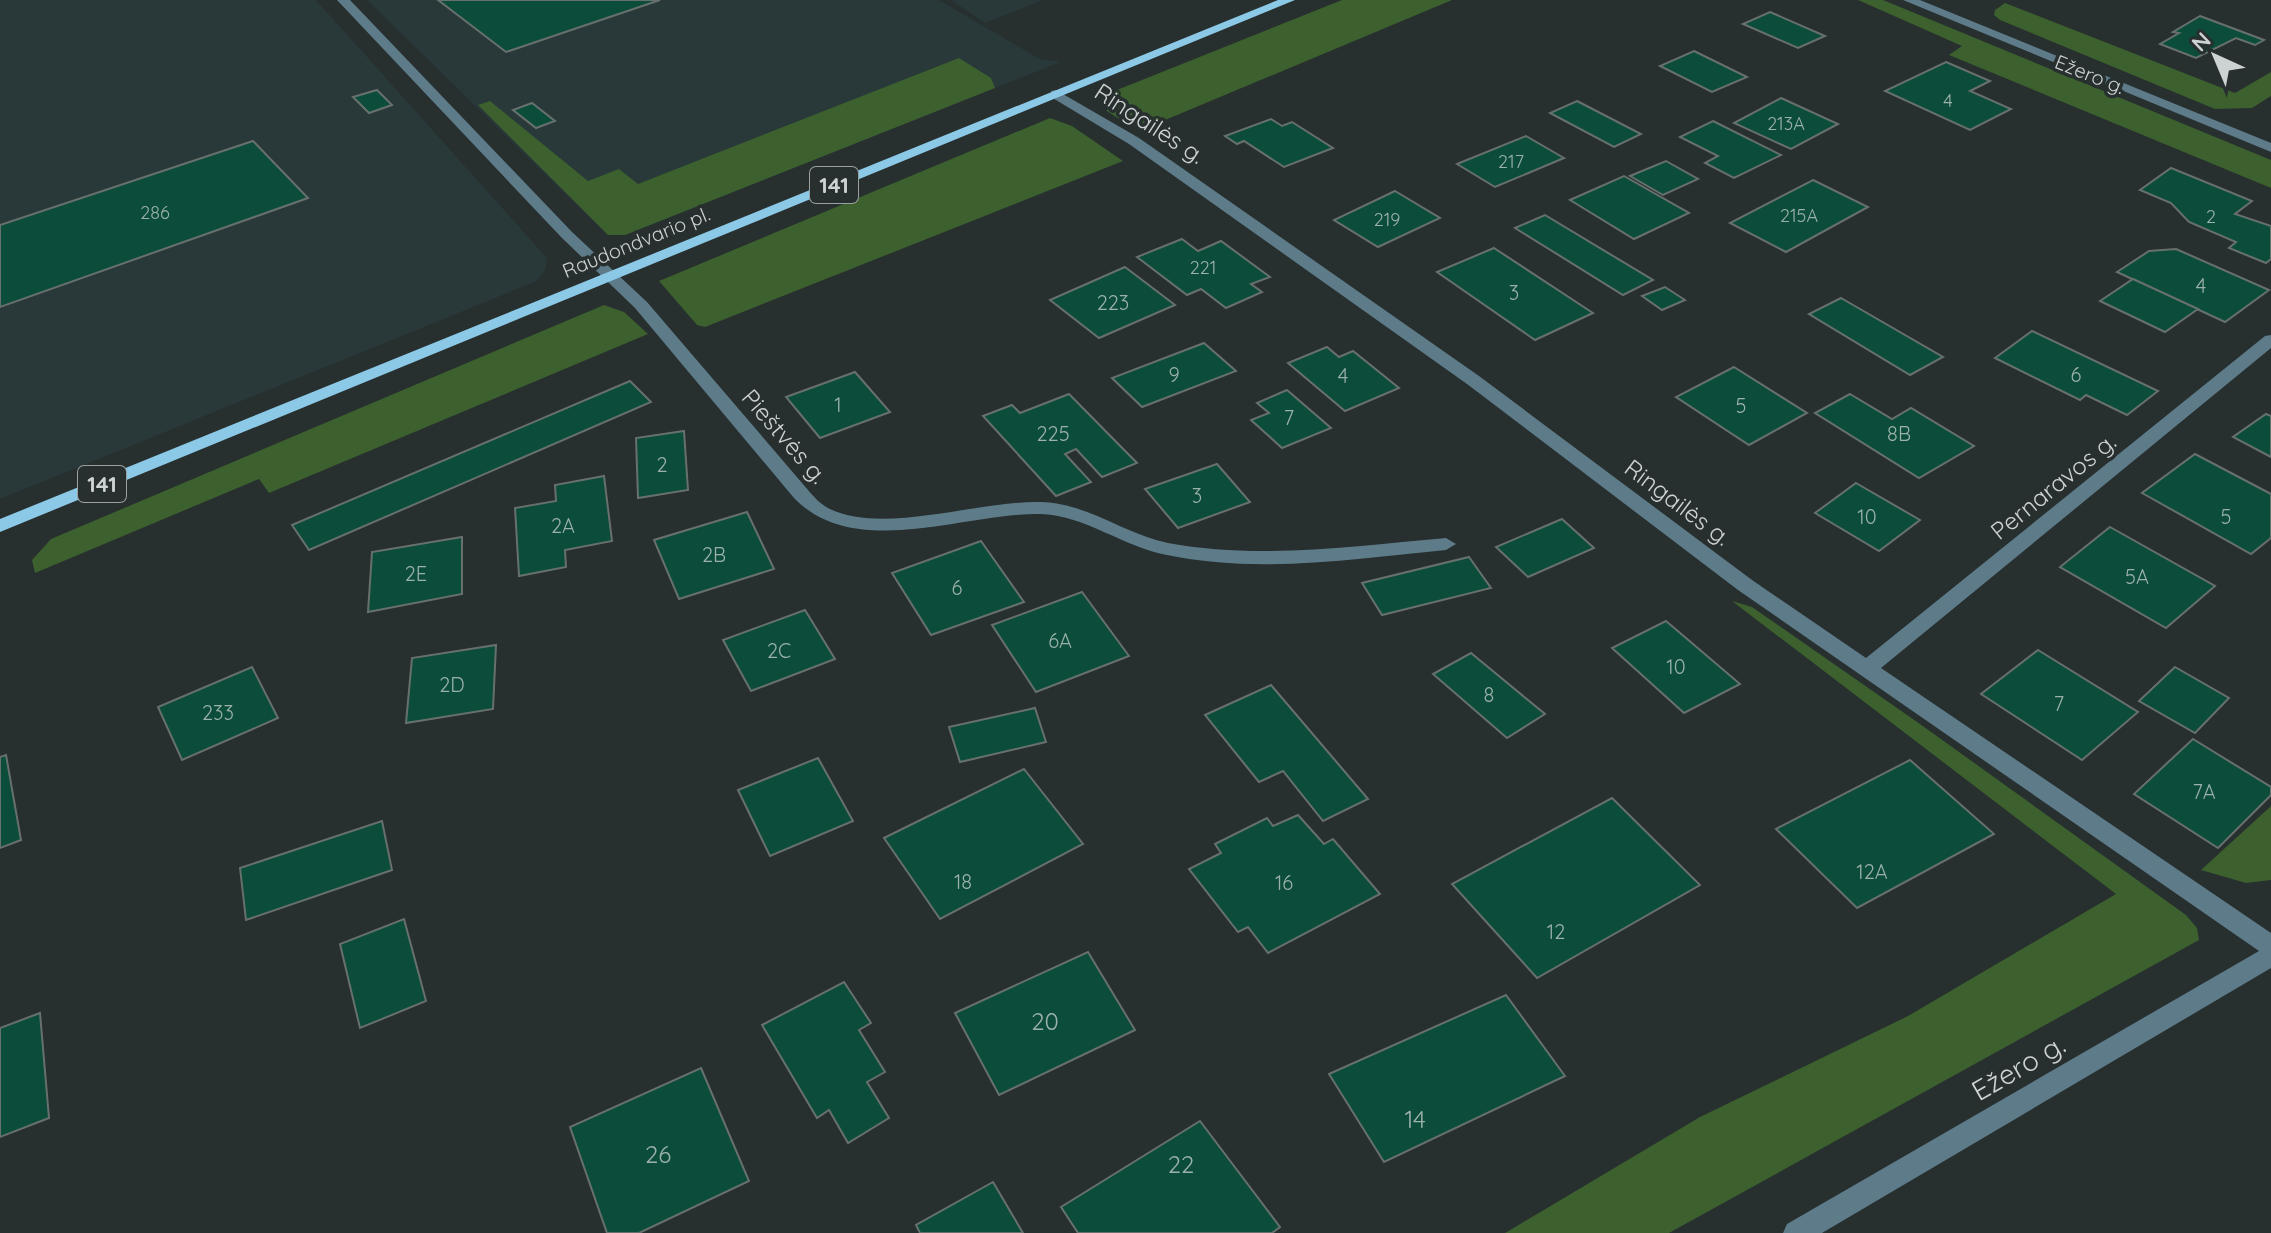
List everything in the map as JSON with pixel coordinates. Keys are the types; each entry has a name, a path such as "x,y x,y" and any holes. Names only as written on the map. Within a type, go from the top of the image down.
{"main road":[{"name":"Raudondvario pl.","path":"0,526 1289,0"}],"street":[{"name":"Pieštvės g.","path":"343,0 567,235 641,305 801,494 822,513 853,522 883,523 1041,508 1072,512 1164,549 1223,556 1307,556 1446,544"},
{"name":"Ežero g.","path":"1909,0 2271,148"},
{"name":"Ringailės g.","path":"1056,94 1134,141 1473,380 1745,585 2271,946"},
{"name":"Pernaravos g.","path":"1866,669 2271,340"},
{"name":"Ežero g.","path":"1797,1233 2271,956"}],"shaded area":[{"path":"0,0 316,0 547,258 545,270 537,281 0,499"},
{"path":"367,0 939,0 1040,59 1061,62 625,235 608,235"},
{"path":"951,0 1043,0 985,23"}],"green space":[{"path":"1342,0 1452,0 1158,123 1131,124 1107,111 1105,101 1117,90"},
{"path":"1858,0 1883,0 2271,160 2271,188 1949,55 1962,46"},
{"path":"2005,3 2235,93 2271,72 2271,96 2252,108 2215,109 2000,20 1994,15 1995,10"},
{"path":"959,58 991,78 995,88 625,235 608,235 478,105 490,101 588,181 619,169 638,184"},
{"path":"1050,118 1072,126 1123,161 705,327 697,325 659,281"},
{"path":"604,305 624,312 648,334 269,493 259,479 35,573 32,560 51,539"},
{"path":"1732,601 1752,607 2186,915 2197,928 2199,940 1669,1233 1505,1233 1700,1117 1908,1016 2116,894"},
{"path":"2271,806 2271,880 2246,883 2201,870"}],"building":[{"path":"438,0 660,0 506,52"},
{"path":"1770,12 1825,36 1798,48 1743,24"},
{"path":"2200,16 2264,40 2255,45 2236,38 2196,58 2160,44"},
{"path":"1694,51 1747,77 1712,92 1660,66"},
{"path":"1946,62 1990,81 1970,91 2011,109 1970,130 1885,91"},
{"path":"377,90 392,105 369,113 353,97"},
{"path":"1781,98 1838,124 1791,149 1734,123"},
{"path":"1577,101 1641,134 1614,147 1550,113"},
{"path":"532,103 555,121 536,128 513,110"},
{"path":"1271,119 1282,126 1292,122 1333,148 1284,167 1244,141 1237,144 1225,136"},
{"path":"1713,121 1781,155 1734,178 1705,163 1718,156 1680,137"},
{"path":"1526,136 1564,158 1495,187 1457,164"},
{"path":"253,141 308,198 0,307 0,225"},
{"path":"1666,161 1698,179 1663,195 1630,176"},
{"path":"2171,168 2252,201 2235,214 2271,226 2271,259 2266,263 2229,248 2236,242 2189,222 2171,203 2140,190"},
{"path":"1624,176 1689,213 1634,239 1570,200"},
{"path":"1813,180 1868,207 1786,252 1730,223"},
{"path":"1395,191 1440,218 1378,247 1334,220"},
{"path":"1545,215 1653,280 1623,295 1515,228"},
{"path":"1182,239 1198,251 1221,241 1270,277 1251,284 1262,292 1226,308 1201,289 1187,295 1137,257"},
{"path":"1494,248 1593,313 1535,340 1437,272"},
{"path":"2176,249 2269,290 2225,322 2117,272 2149,251"},
{"path":"1125,267 1175,305 1099,338 1050,300"},
{"path":"2133,279 2198,309 2165,332 2100,301"},
{"path":"1665,287 1685,300 1662,310 1642,296"},
{"path":"1841,298 1943,357 1910,375 1809,314"},
{"path":"2032,331 2158,391 2127,415 2086,395 2080,400 1995,358"},
{"path":"1204,343 1236,371 1142,407 1112,378"},
{"path":"1327,347 1339,357 1353,351 1399,388 1345,411 1288,363"},
{"path":"1734,367 1807,413 1749,445 1676,397"},
{"path":"855,372 890,412 820,438 786,397"},
{"path":"630,381 651,402 309,550 292,525"},
{"path":"1287,390 1331,428 1282,448 1251,420 1269,413 1257,403"},
{"path":"1069,394 1137,463 1102,477 1076,449 1065,454 1091,482 1056,496 983,416 1012,405 1020,413"},
{"path":"1850,394 1892,419 1911,408 1974,446 1919,478 1815,413"},
{"path":"2266,414 2271,416 2271,457 2233,437"},
{"path":"684,431 688,490 638,498 636,438"},
{"path":"2195,454 2271,494 2271,538 2251,554 2142,493"},
{"path":"1217,464 1250,502 1178,528 1145,489"},
{"path":"604,476 612,541 565,550 566,567 519,576 515,508 556,501 555,485"},
{"path":"1856,483 1920,520 1879,551 1815,513"},
{"path":"747,512 774,569 679,599 654,540"},
{"path":"1562,519 1594,548 1528,577 1496,547"},
{"path":"2110,527 2215,586 2166,628 2060,567"},
{"path":"462,537 462,594 368,612 372,552"},
{"path":"981,541 1024,602 931,635 892,573"},
{"path":"1469,557 1491,588 1382,615 1362,583"},
{"path":"1082,592 1129,656 1036,692 992,625"},
{"path":"805,610 835,659 751,691 723,640"},
{"path":"1666,621 1740,684 1684,713 1612,648"},
{"path":"496,645 493,709 406,723 412,658"},
{"path":"2038,650 2138,712 2082,760 1981,694"},
{"path":"1471,653 1545,714 1507,738 1433,674"},
{"path":"252,667 278,718 182,760 158,707"},
{"path":"2175,667 2229,698 2195,733 2139,701"},
{"path":"1271,685 1368,799 1323,821 1283,771 1259,782 1205,715"},
{"path":"1035,708 1046,742 960,762 949,727"},
{"path":"2193,739 2271,787 2271,795 2218,848 2134,794"},
{"path":"6,755 21,840 0,848 0,757"},
{"path":"818,758 853,821 770,856 738,790"},
{"path":"1910,760 1994,834 1857,908 1776,829"},
{"path":"1024,769 1083,844 940,919 884,838"},
{"path":"1612,798 1700,885 1537,978 1452,884"},
{"path":"1298,815 1324,844 1333,839 1380,894 1268,953 1248,927 1238,932 1189,869 1221,853 1215,844 1267,818 1273,826"},
{"path":"382,821 392,870 246,920 240,868"},
{"path":"404,919 426,1001 360,1028 340,944"},
{"path":"1088,952 1135,1030 999,1095 955,1013"},
{"path":"844,982 871,1023 859,1030 885,1072 867,1082 889,1118 848,1143 829,1110 817,1118 762,1025"},
{"path":"1506,995 1565,1076 1384,1162 1329,1074"},
{"path":"40,1013 49,1118 0,1137 0,1028"},
{"path":"701,1068 749,1181 639,1233 607,1233 570,1127"},
{"path":"1200,1121 1280,1227 1272,1233 1078,1233 1061,1207"},
{"path":"993,1182 1023,1233 920,1233 916,1225"}]}
